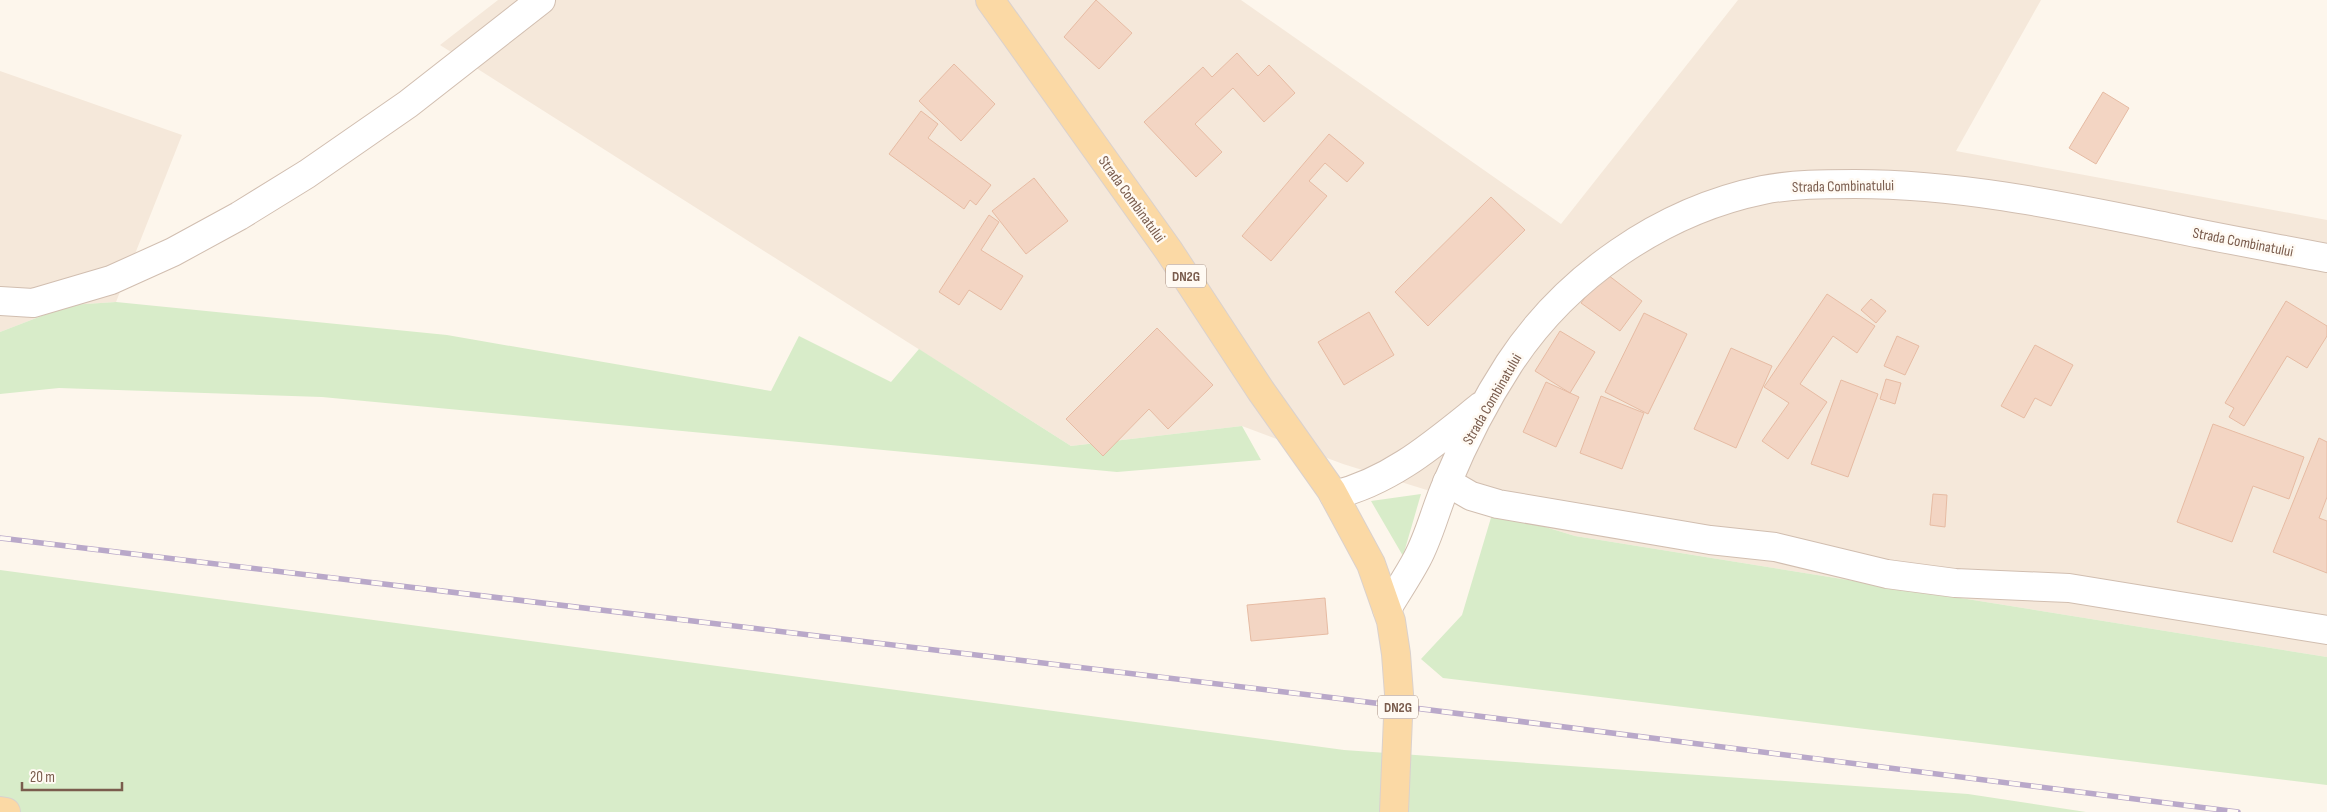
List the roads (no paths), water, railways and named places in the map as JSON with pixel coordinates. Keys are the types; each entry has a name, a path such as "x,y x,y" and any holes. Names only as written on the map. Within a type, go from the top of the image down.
{"main road":[{"name":"Strada Combinatului","path":"990,0 1169,251 1261,391 1334,496 1371,564 1387,609 1396,654 1399,694 1394,811"},
{"path":"0,811 6,812"}],"street":[{"path":"0,301 33,303 110,280 173,252 240,216 307,174 408,104 541,0"},
{"name":"Strada Combinatului","path":"1387,609 1418,556 1447,482 1488,400 1510,363 1544,319 1585,278 1643,237 1680,216 1763,190 1818,184 1891,184 1969,191 2075,207 2327,258"},
{"path":"1334,496 1353,491 1399,469 1488,400"},
{"path":"1447,482 1471,496 1498,504 1710,540 1775,547 1887,574 1956,583 2068,588 2327,630"}],"railway":[{"path":"0,538 1335,698 2238,812"}]}
